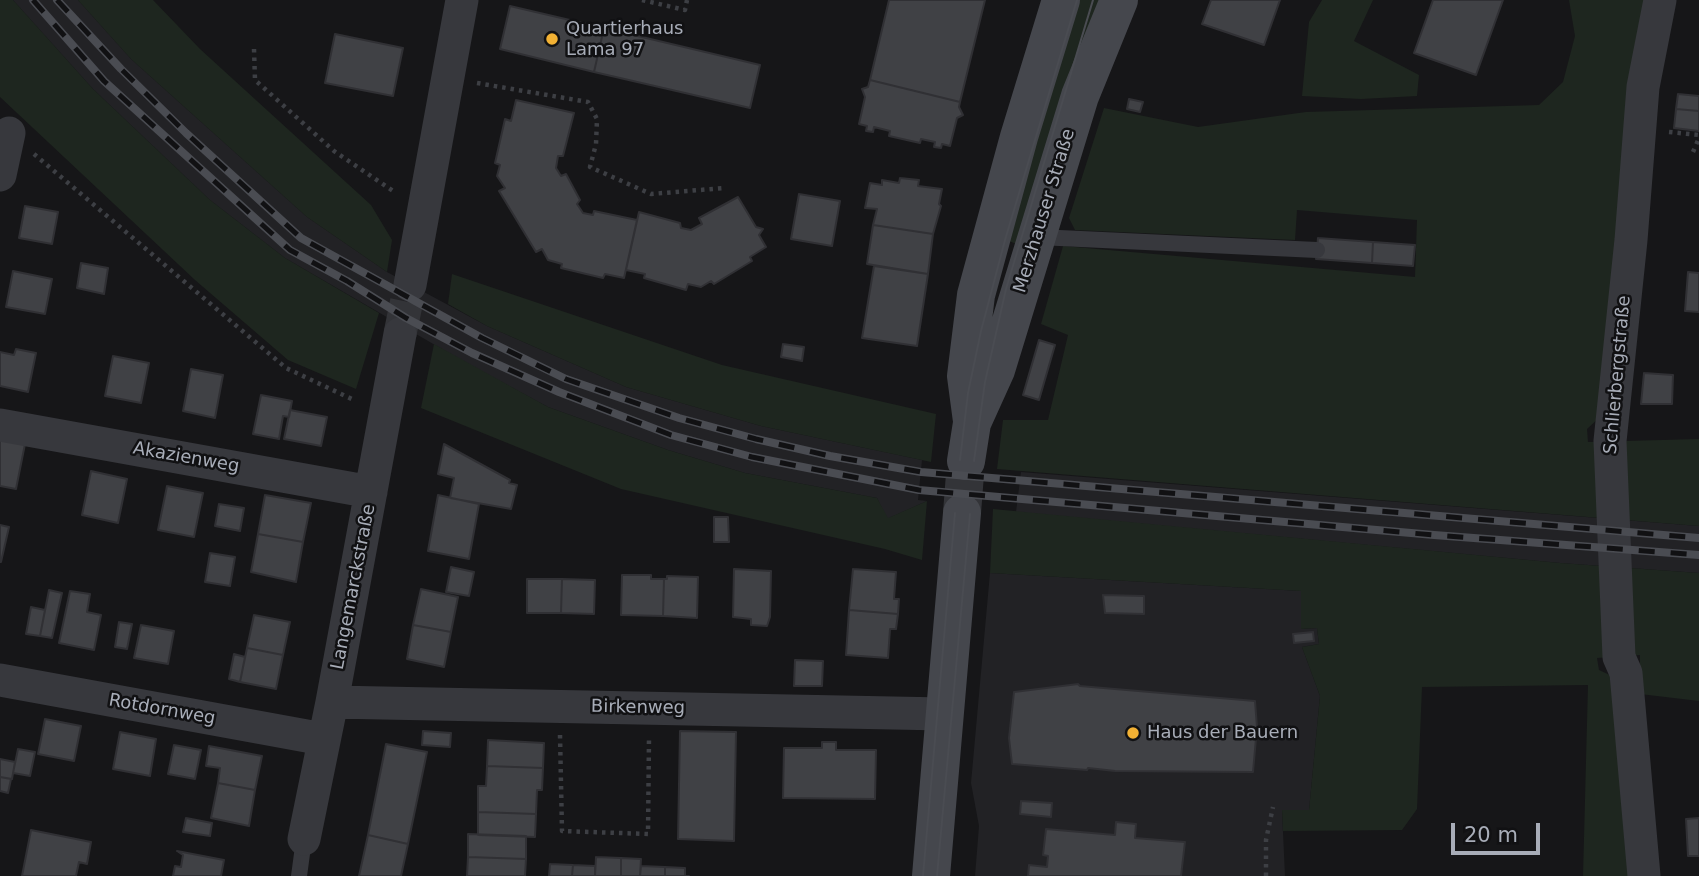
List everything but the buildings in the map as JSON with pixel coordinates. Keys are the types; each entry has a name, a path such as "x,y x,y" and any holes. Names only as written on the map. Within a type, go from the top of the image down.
{"main road":[{"name":"Merzhauser Straße","path":"972,423 966,376 976,295 1060,0"},
{"name":"Merzhauser Straße","path":"966,461 972,423 996,370 1080,96 1119,0"},
{"path":"931,876 962,513"}],"street":[{"path":"410,285 462,0"},
{"name":"Schlierbergstraße","path":"1644,876 1626,673 1619,657 1610,441 1631,240 1643,87 1660,0"},
{"path":"0,175 9,133"},
{"name":"Langemarckstraße","path":"304,839 400,334"},
{"name":"Akazienweg","path":"0,425 371,492"},
{"name":"Rotdornweg","path":"0,680 323,739"},
{"name":"Birkenweg","path":"332,702 944,714"}],"lane":[{"path":"1038,237 1317,250"},
{"path":"299,876 304,839"}],"path":[{"path":"642,0 685,10 687,0"},
{"path":"254,49 255,80 334,151 423,211"},
{"path":"447,79 588,102 597,119 596,144 590,167 651,194 724,188"},
{"path":"1671,132 1699,136 1693,152"},
{"path":"9,133 286,369 385,415"},
{"path":"560,706 562,831 648,834 649,708"},
{"path":"1266,876 1266,840 1273,807"}],"shaded area":[{"path":"0,0 13,0 93,89 210,200 285,258 379,313 356,389 288,360 195,280 0,97"},
{"path":"13,0 78,0 131,59 307,217 387,272 487,326 626,387 761,426 922,460 918,500 927,501 887,519 877,498 745,473 668,450 548,407 466,363 285,258 210,200 93,89"},
{"path":"78,0 153,0 200,49 371,205 392,240 387,272 307,217 131,59"},
{"path":"1068,0 1100,0 1019,245 999,237"},
{"path":"1322,0 1373,0 1354,41 1419,75 1417,96 1361,99 1302,96 1309,22"},
{"path":"1569,0 1648,0 1601,416 1587,429 1588,442 1699,439 1699,526 997,469 1003,420 1048,420 1068,335 1041,324 1063,246 1415,277 1417,220 1297,210 1295,240 1075,230 1069,218 1104,108 1198,127 1306,112 1539,105 1563,82 1575,36"},
{"path":"452,274 722,365 936,414 931,462 761,426 626,387 487,326 448,304"},
{"path":"434,344 548,407 668,450 745,473 877,498 888,518 927,501 922,560 885,549 621,489 421,408"},
{"path":"1021,472 1699,526 1699,573 1560,563 1016,512"},
{"path":"993,509 1560,563 1699,573 1699,701 1640,694 1640,655 1597,658 1599,670 1614,677 1634,876 1583,876 1588,685 1422,687 1417,809 1402,830 1283,831 1282,810 1309,810 1320,696 1302,647 1319,644 1317,628 1301,629 1301,591 990,573"},
{"path":"990,573 1301,591 1301,629 1317,628 1319,644 1302,647 1320,696 1309,811 1282,810 1285,876 975,876 979,826 971,783"}],"tunnel":[{"path":"400,334 410,285"},
{"path":"962,513 966,461"}],"tram line":[{"path":"960,460 968,393 981,331 1005,240 1077,0"},
{"path":"974,461 985,382 1006,289 1093,0"},
{"path":"923,876 955,513"},
{"path":"937,876 970,514"}],"railway":[{"path":"33,0 104,81 290,250 472,353 559,392 671,435 752,457 919,490 1699,555"},
{"path":"57,0 186,133 301,238 482,338 566,379 679,418 830,456 921,472 1699,538"}],"place":[{"name":"Quartierhaus Lama 97","path":"552,39"},
{"name":"Haus der Bauern","path":"1133,733"}]}
